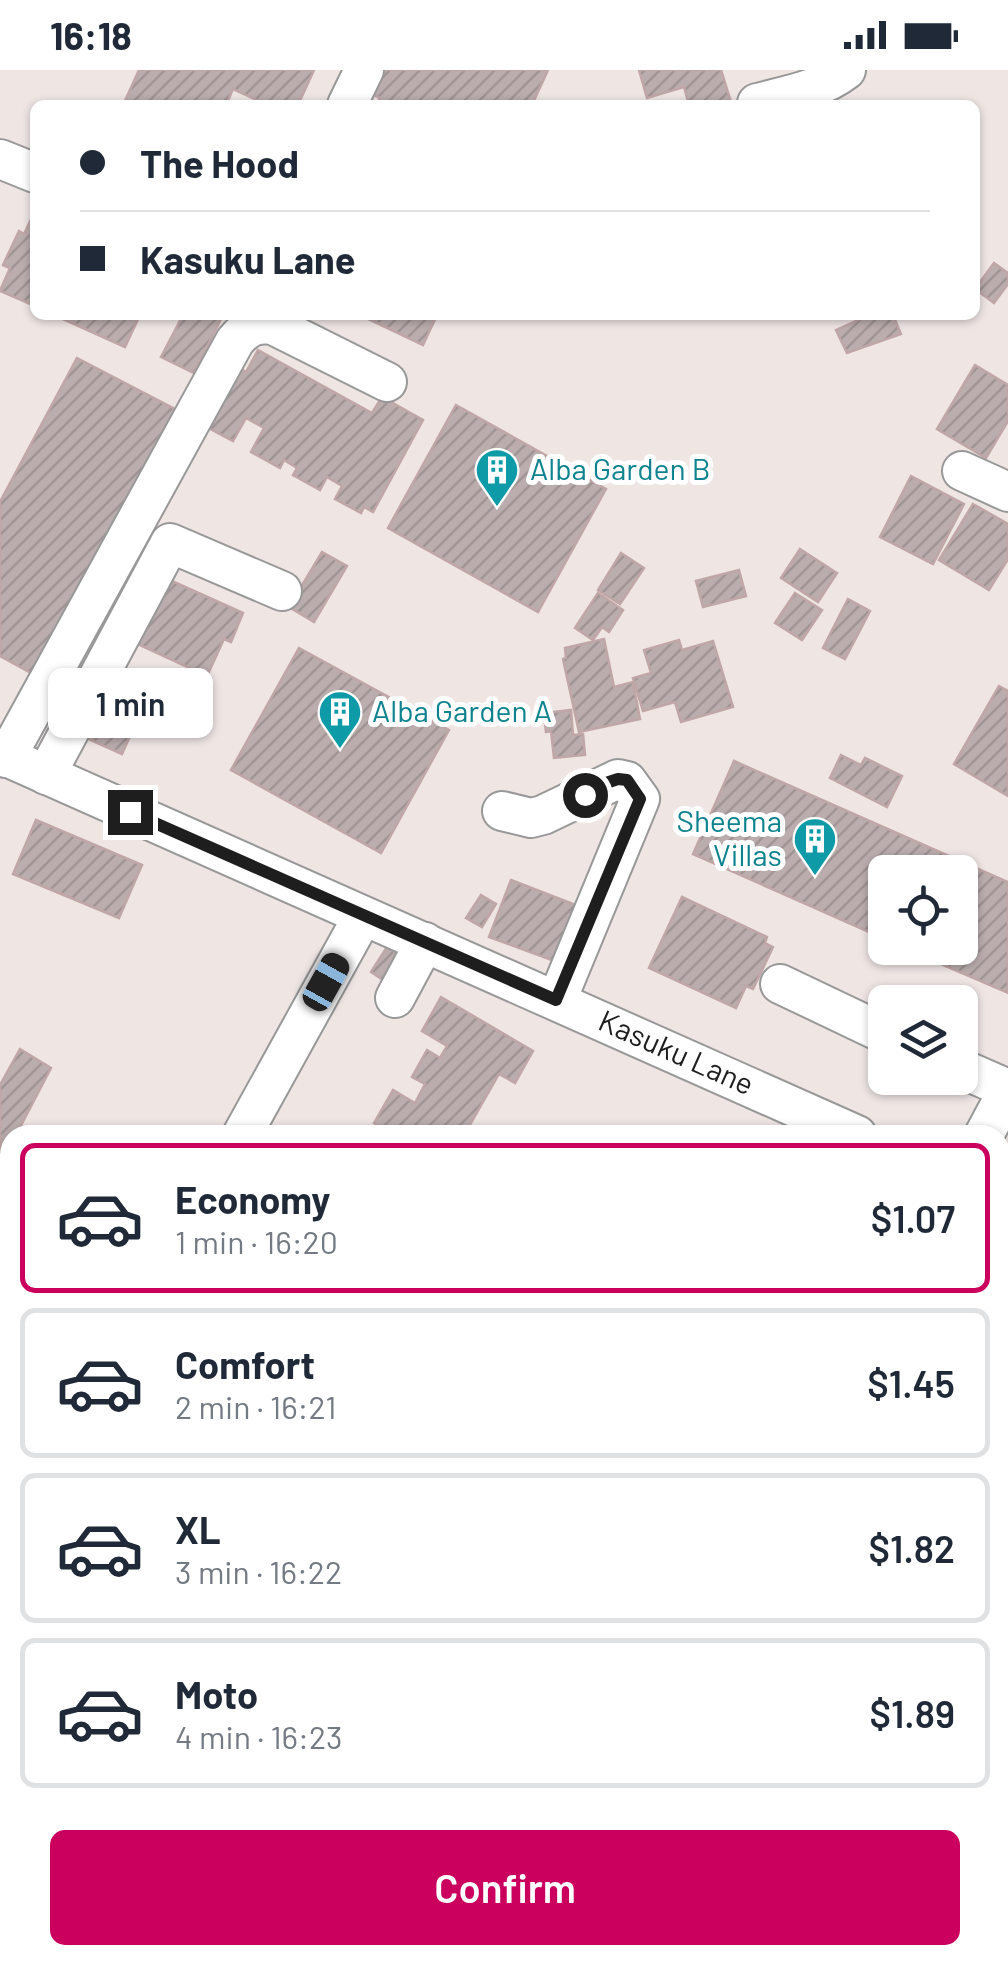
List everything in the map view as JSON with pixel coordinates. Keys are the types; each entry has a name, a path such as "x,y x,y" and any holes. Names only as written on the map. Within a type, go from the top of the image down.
{"street":[{"path":"349,100 364,70"},
{"path":"766,100 810,89 846,70"},
{"path":"0,158 30,172"},
{"path":"3,756 244,329 258,324 273,325 388,382"},
{"path":"962,471 1008,492"},
{"path":"46,774 170,543 282,591"},
{"name":"Kasuku Lane","path":"3,756 835,1125"},
{"path":"502,811 531,818 543,815 618,779 627,780 640,799 556,1000"},
{"path":"248,1125 363,916"},
{"path":"394,998 425,942"},
{"path":"780,984 868,1026"},
{"path":"978,1076 1008,1090 989,1125"}],"building":[{"path":"139,70 314,70 300,100 257,100 233,89 228,100 125,100"},
{"path":"372,70 548,70 534,100 379,100 362,90"},
{"path":"639,70 721,70 730,100 688,100 684,87 647,98"},
{"path":"30,221 30,304 0,291 10,268 3,265 19,231 24,234"},
{"path":"994,263 1008,273 1008,284 994,303 980,293 980,282"},
{"path":"65,320 138,320 125,347"},
{"path":"180,320 220,320 194,373 161,357"},
{"path":"370,320 435,320 423,345"},
{"path":"858,320 895,320 901,334 847,353 836,330"},
{"path":"258,350 372,413 382,397 423,420 373,512 364,507 361,513 335,499 342,486 327,477 320,490 293,475 297,468 284,460 280,468 251,452 264,428 246,418 233,441 201,424 234,365 246,372"},
{"path":"77,358 175,409 33,674 0,656 0,502"},
{"path":"975,365 1008,385 1008,421 986,458 937,429"},
{"name":"Alba Garden B","path":"456,405 606,489 538,612 388,528"},
{"path":"911,476 964,504 933,564 880,537"},
{"path":"973,504 1008,524 1008,559 989,590 939,560"},
{"path":"800,549 837,573 818,602 781,578"},
{"path":"322,552 347,566 314,622 289,607"},
{"path":"621,553 644,568 620,604 598,590"},
{"path":"739,570 746,596 703,607 696,581"},
{"path":"163,577 243,613 231,642 224,639 207,676 133,642"},
{"path":"598,593 623,610 609,632 602,627 593,640 575,628"},
{"path":"795,593 822,610 802,640 775,623"},
{"path":"848,599 870,611 845,659 823,648"},
{"path":"604,639 614,687 633,682 640,719 579,732 563,659 565,648"},
{"path":"679,640 682,650 713,641 733,707 681,722 675,702 643,711 633,678 651,673 644,650"},
{"name":"Alba Garden A","path":"299,648 449,730 381,853 231,770"},
{"path":"999,686 1008,691 1008,796 954,764"},
{"path":"102,710 135,725 122,754 88,739"},
{"path":"571,710 573,735 583,734 585,755 554,758 544,713"},
{"path":"841,755 861,765 865,758 902,776 887,807 830,778"},
{"name":"Sheema Villas","path":"734,761 947,855 868,855 868,931 693,854"},
{"path":"36,820 142,865 119,918 13,874"},
{"name":"Sheema Villas","path":"978,869 1008,882 1008,993 943,965 978,965"},
{"path":"511,880 586,909 565,965 489,937"},
{"path":"481,895 496,904 482,927 466,918"},
{"name":"Sheema Villas","path":"682,897 767,937 765,943 773,947 753,989 746,986 736,1008 649,968"},
{"path":"387,947 406,959 389,984 371,972"},
{"path":"441,997 533,1051 515,1083 499,1074 470,1125 377,1125 374,1123 393,1090 415,1103 425,1084 412,1077 427,1050 440,1058 447,1046 422,1031"},
{"path":"20,1049 51,1068 21,1125 0,1125 0,1085"}],"place":[{"name":"Alba Garden B","path":"497,508"},
{"name":"Alba Garden A","path":"340,750"},
{"name":"Sheema Villas","path":"815,877"}],"route":[{"path":"130,812 556,1000 640,799 627,780 618,779 585,795"}]}
